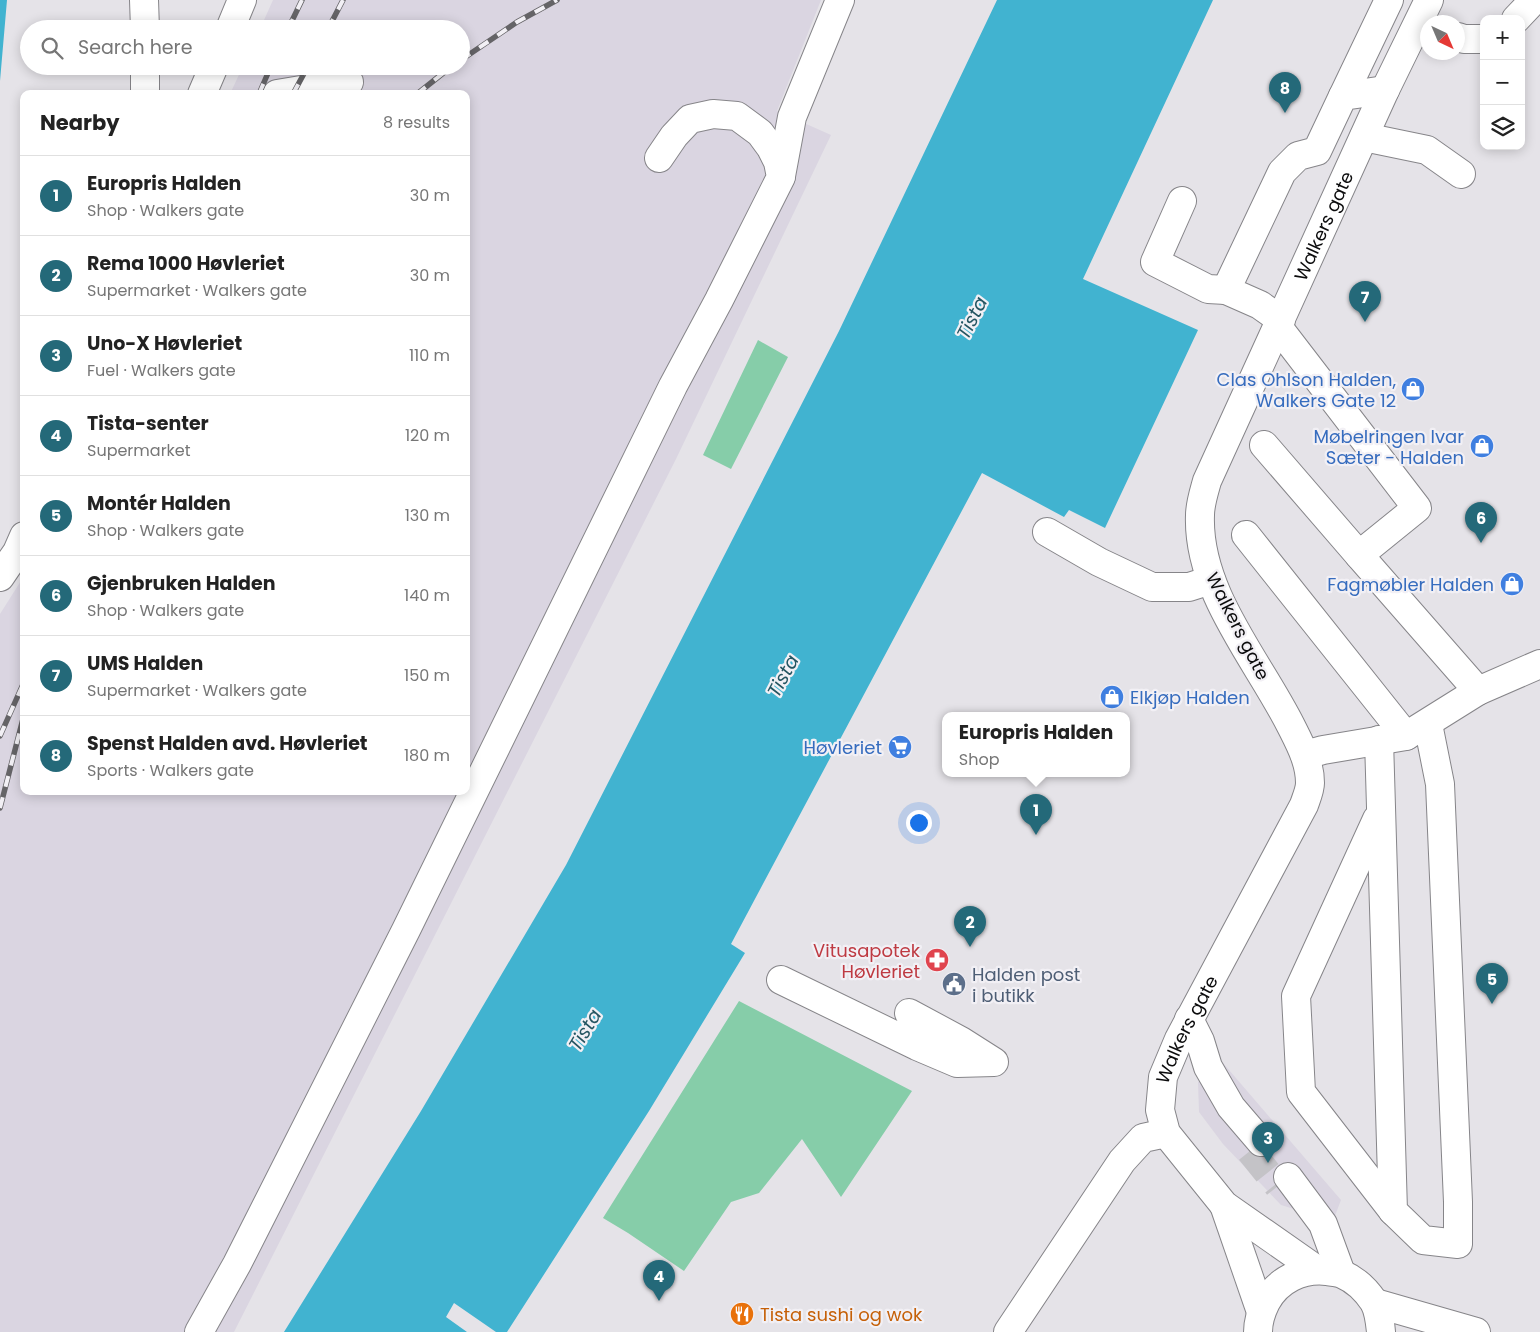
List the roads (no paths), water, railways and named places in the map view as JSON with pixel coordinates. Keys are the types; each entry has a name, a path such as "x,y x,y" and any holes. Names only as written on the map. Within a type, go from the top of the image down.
{"street":[{"path":"144,0 145,20"},
{"path":"199,1332 237,1264 406,930 674,386 781,177 792,117 840,0"},
{"path":"1226,290 1282,172 1298,156 1317,151 1389,0"},
{"name":"Walkers gate","path":"1425,15 1429,0"},
{"path":"1520,15 1534,0"},
{"name":"Walkers gate","path":"1375,1303 1361,1285 1329,1271 1224,1205 1155,1136 1163,1077 1189,1019 1304,805 1310,784 1305,755 1283,710 1231,620 1211,580 1202,543 1200,513 1207,481 1385,90 1420,30"},
{"path":"1465,39 1480,39"},
{"path":"145,75 145,90"},
{"path":"204,90 210,75"},
{"path":"301,90 349,82"},
{"path":"1343,96 1385,90"},
{"path":"659,158 674,136 690,119 713,114 737,116 760,133 772,148 778,162 781,177"},
{"path":"1364,137 1427,150 1461,174"},
{"path":"1182,201 1155,262 1208,289 1226,290 1260,306 1280,323 1417,508 1358,555"},
{"path":"1264,445 1478,691"},
{"path":"1047,532 1099,562 1152,587 1188,586 1211,580"},
{"path":"1246,535 1417,730 1440,784 1458,1202 1458,1244 1423,1240 1393,1211 1301,1092 1296,996 1380,814"},
{"path":"0,577 20,545"},
{"path":"1305,755 1417,730 1478,691 1540,664"},
{"path":"1379,740 1393,1211"},
{"path":"781,980 917,1046 957,1063 994,1062 961,1041 909,1013"},
{"path":"1189,1019 1200,1041 1208,1067 1255,1146"},
{"path":"1008,1332 1122,1160 1155,1136"},
{"path":"1260,1322 1269,1296 1282,1282 1298,1273 1329,1271 1323,1224 1288,1198 1283,1182"},
{"name":"Walkers gate","path":"1224,1205 1260,1322"},
{"path":"1375,1303 1380,1318 1381,1332"},
{"path":"1375,1303 1476,1332"}],"water":[{"path":"0,0 7,0 0,81"},
{"name":"Tista","path":"997,0 1213,0 1083,279 1198,330 1105,528 1069,510 1064,517 982,473 731,944 745,953 649,1111 507,1332 496,1332 454,1303 446,1317 467,1332 284,1332 421,1111 566,865 839,331"}],"tunnel":[{"path":"1250,1151 1278,1186"}],"railway":[{"path":"292,20 302,0"},
{"path":"333,20 343,0"},
{"path":"470,54 517,22 557,0"},
{"path":"261,90 267,75"},
{"path":"295,90 303,75"},
{"path":"422,90 441,75"},
{"path":"0,736 20,691"},
{"path":"0,808 20,730"}],"place":[{"name":"Spenst Halden avd. Høvleriet","path":"1285,113"},
{"name":"UMS Halden","path":"1365,322"},
{"name":"Clas Ohlson Halden, Walkers Gate 12","path":"1413,389"},
{"name":"Møbelringen Ivar Sæter - Halden","path":"1482,446"},
{"name":"Gjenbruken Halden","path":"1481,543"},
{"name":"Fagmøbler Halden","path":"1512,584"},
{"name":"Elkjøp Halden","path":"1112,697"},
{"name":"Høvleriet","path":"900,747"},
{"name":"Europris Halden","path":"1036,835"},
{"name":"Rema 1000 Høvleriet","path":"970,947"},
{"name":"Vitusapotek Høvleriet","path":"937,960"},
{"name":"Halden post i butikk","path":"954,984"},
{"name":"Montér Halden","path":"1492,1004"},
{"name":"Uno-X Høvleriet","path":"1268,1163"},
{"name":"Tista-senter","path":"659,1301"},
{"name":"Tista sushi og wok","path":"742,1314"}]}
